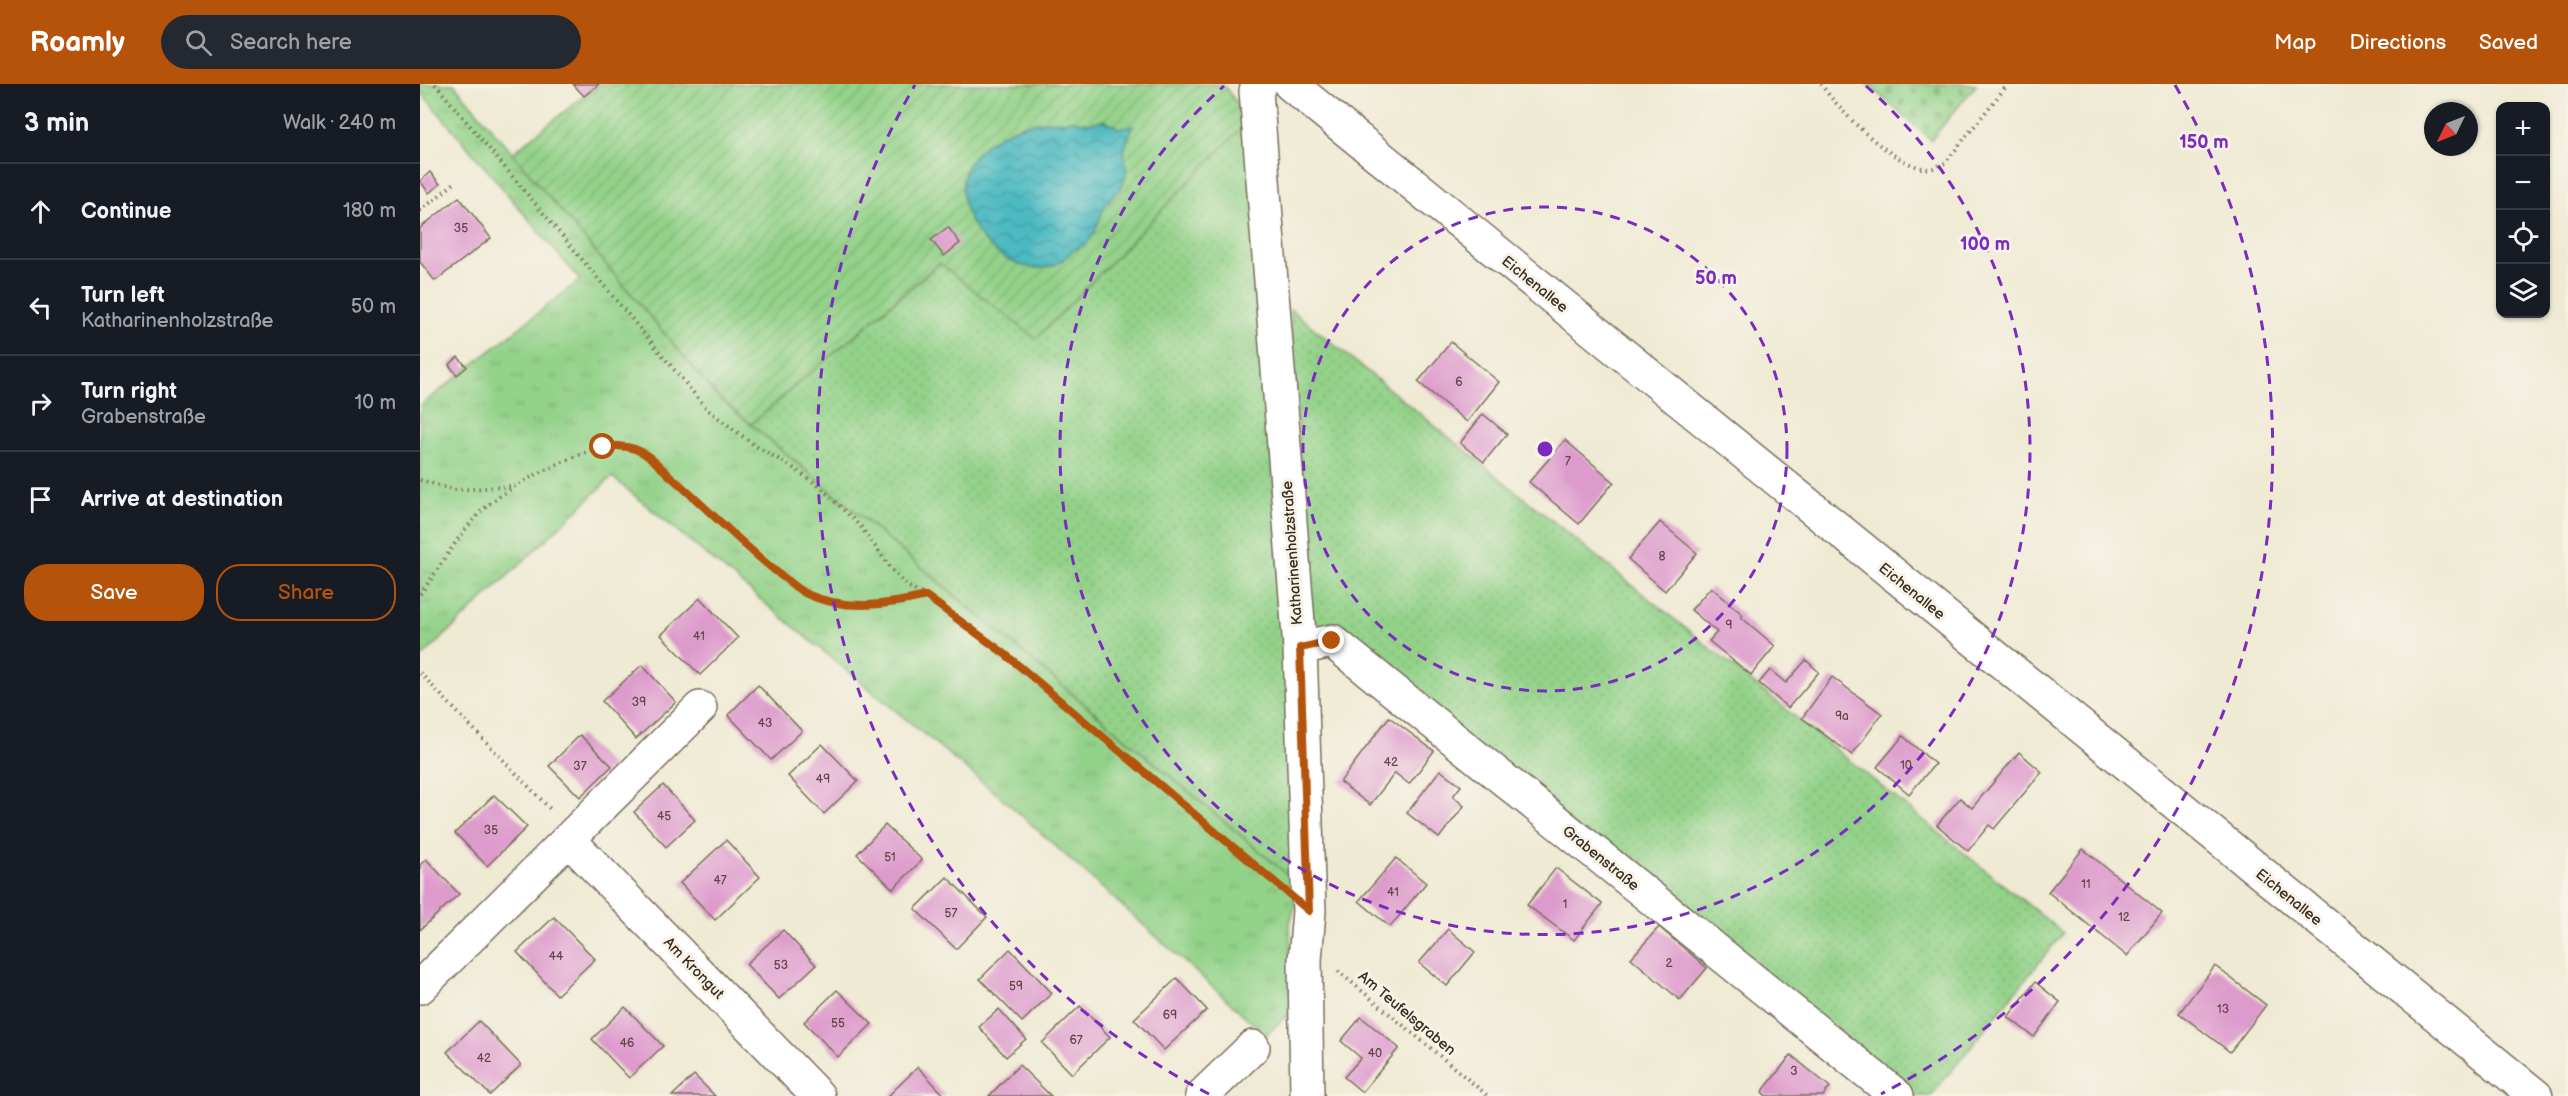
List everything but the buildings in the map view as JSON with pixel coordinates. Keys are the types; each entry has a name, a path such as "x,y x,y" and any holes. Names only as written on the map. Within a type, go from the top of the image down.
{"street":[{"name":"Katharinenholzstraße","path":"1260,84 1256,91 1300,648 1309,911 1305,960 1308,1096"},
{"name":"Eichenallee","path":"1290,84 2536,1096"},
{"name":"Grabenstraße","path":"1300,648 1332,641 1897,1096"},
{"path":"420,987 700,708"},
{"name":"Am Krongut","path":"569,840 818,1096"},
{"path":"1202,1096 1253,1047"}],"path":[{"path":"435,84 708,410 754,445 792,467 820,487 861,527 893,572 907,586 926,596 1005,654 1309,911"},
{"path":"1821,84 1832,101 1879,144 1910,165 1930,169 1945,163 2008,84"},
{"path":"420,211 457,181"},
{"path":"420,594 485,507 516,486 549,469 603,447 618,445 634,448 648,455 756,556 808,595 837,603 867,605 896,603 926,596"},
{"path":"420,480 454,490 516,486"},
{"path":"420,673 565,825 569,840"},
{"name":"Am Teufelsgraben","path":"1305,960 1324,960 1488,1096"}],"green space":[{"path":"420,84 454,84 718,397 1301,886 1290,923 1292,1011 1266,1035 1004,800 612,477 420,659 420,406 580,280 420,91"},
{"path":"599,84 1223,84 1249,120 1036,339 939,263 751,424 718,397 512,153"},
{"path":"1867,84 1977,84 1931,140"},
{"path":"1249,120 1301,886 751,424 940,263"},
{"path":"1290,309 2063,933 1931,1096 1906,1096 1311,617"}],"water":[{"path":"1073,120 1089,123 1105,120 1118,128 1133,126 1125,147 1126,175 1124,181 1109,199 1093,235 1086,244 1074,250 1059,263 1047,267 1028,267 1009,260 992,248 978,232 967,214 963,194 964,174 974,156 1002,134 1037,122"}],"route":[{"path":"603,447 618,445 634,448 648,455 756,556 808,595 837,603 867,605 896,603 926,596 1005,654 1309,911 1300,648 1332,641"}]}
